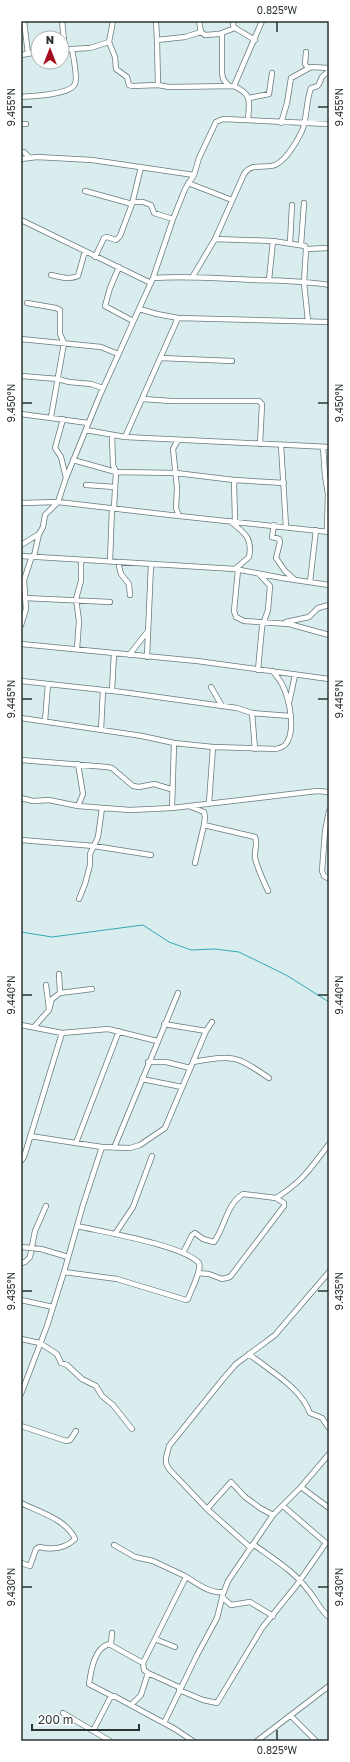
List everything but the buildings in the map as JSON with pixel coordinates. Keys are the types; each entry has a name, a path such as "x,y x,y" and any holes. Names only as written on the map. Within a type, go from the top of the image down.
{"street":[{"path":"21,55 28,54 24,21"},
{"path":"113,21 109,42 115,57 116,69 127,77 129,85 158,85 169,87 231,86"},
{"path":"156,21 158,85"},
{"path":"199,21 201,32"},
{"path":"234,21 233,25 235,28 254,40"},
{"path":"231,86 262,21"},
{"path":"157,40 185,37 201,32 205,35 222,33 235,28"},
{"path":"222,33 223,79 231,86 244,91 249,98 248,120"},
{"path":"21,97 54,94 65,91 73,86 76,81 72,49 90,48 109,42"},
{"path":"306,52 305,64 308,68"},
{"path":"281,123 287,103 290,78 311,67 329,69"},
{"path":"193,276 215,239 232,200 248,169 252,167 274,165 281,160 302,130 311,88 320,84 322,77 329,69"},
{"path":"249,98 269,94 272,72"},
{"path":"21,626 25,598 24,580 39,534 44,527 46,513 58,502 88,423 151,283 173,220 216,122 223,119 281,123 329,124"},
{"path":"21,152 24,152 29,157"},
{"path":"21,159 29,157 92,160 194,175"},
{"path":"95,257 104,238 119,239 126,225 142,167"},
{"path":"188,183 232,200"},
{"path":"85,191 133,203 150,205 154,213 173,220"},
{"path":"302,245 304,203"},
{"path":"290,243 292,204"},
{"path":"21,220 151,283"},
{"path":"215,239 273,241 302,245 306,249 329,248"},
{"path":"269,280 273,241"},
{"path":"306,249 304,283 308,321"},
{"path":"51,275 67,278 78,276 85,251"},
{"path":"119,267 105,306 133,321"},
{"path":"153,278 193,276 329,285"},
{"path":"27,303 59,308 60,334 64,343 50,417"},
{"path":"139,309 178,318 329,322"},
{"path":"125,437 178,318"},
{"path":"21,339 101,347 118,354"},
{"path":"161,358 232,361"},
{"path":"21,376 58,379 69,382 91,384 103,388"},
{"path":"143,399 171,401 259,401 262,404 260,444"},
{"path":"21,414 88,423"},
{"path":"63,419 55,448 61,457 66,478"},
{"path":"86,430 112,436 125,437 329,447"},
{"path":"110,561 116,472 113,465 112,436"},
{"path":"178,440 173,449 177,488 176,508 179,516"},
{"path":"282,445 286,527"},
{"path":"21,503 58,502 328,532 328,488 325,476 323,447"},
{"path":"74,460 116,472 176,473 234,480 284,483"},
{"path":"234,480 232,521 248,536 250,543 249,557 236,569 234,615 244,621 282,623 329,634"},
{"path":"86,485 115,487"},
{"path":"274,525 272,537 279,539 280,542 276,558 284,571 295,580"},
{"path":"310,582 316,530"},
{"path":"21,545 39,534"},
{"path":"21,556 236,569 275,577 329,585"},
{"path":"77,649 79,620 76,599 81,581 81,560"},
{"path":"118,562 121,574 129,584 130,595"},
{"path":"147,657 151,564"},
{"path":"259,574 270,586"},
{"path":"258,670 263,622 268,610 270,586 275,577"},
{"path":"25,598 76,599 110,602"},
{"path":"282,623 309,617 318,608 329,605"},
{"path":"129,655 148,631"},
{"path":"21,644 114,653 329,679"},
{"path":"112,691 114,653"},
{"path":"21,718 142,736 174,743 213,747 276,749 284,745 289,737 290,716 289,703 282,684 273,672"},
{"path":"289,703 295,675"},
{"path":"21,681 112,691 222,706 252,713 290,716"},
{"path":"45,721 48,684"},
{"path":"211,688 222,706"},
{"path":"101,730 103,690"},
{"path":"252,713 255,749"},
{"path":"172,808 171,790 174,743"},
{"path":"209,803 213,747"},
{"path":"21,760 112,768 132,786 138,787 154,784 171,790"},
{"path":"78,764 83,794 78,806"},
{"path":"21,798 49,800 78,806 130,810 172,808 281,794 317,791 329,792"},
{"path":"187,806 204,812 205,817 195,863"},
{"path":"79,899 86,884 90,865 90,854 98,837 102,808"},
{"path":"329,811 322,871 324,876 329,879"},
{"path":"204,825 255,836 257,843 255,857 257,866 268,891"},
{"path":"21,840 94,846 151,855"},
{"path":"59,974 60,993"},
{"path":"46,985 49,1010"},
{"path":"34,1027 49,1010 52,999 60,993 92,989"},
{"path":"114,1148 156,1041 178,993"},
{"path":"30,1136 114,1148 130,1148 140,1145 165,1128 206,1031 212,1022"},
{"path":"164,1024 206,1031"},
{"path":"21,1025 62,1033 102,1029 119,1031 156,1041"},
{"path":"76,1143 119,1031"},
{"path":"21,1161 24,1157 62,1033"},
{"path":"193,1062 224,1057 234,1058 244,1061 269,1078"},
{"path":"148,1062 166,1062 190,1068"},
{"path":"142,1079 182,1087"},
{"path":"276,1198 300,1182 329,1144"},
{"path":"21,1394 53,1307 102,1147"},
{"path":"115,1234 133,1207 152,1156"},
{"path":"184,1253 192,1235 195,1232 203,1239 214,1242 224,1226 225,1218 230,1209 243,1194 276,1198 284,1203 284,1206 230,1278 222,1279 209,1274 198,1273"},
{"path":"21,1263 28,1260 32,1249 35,1231 46,1206"},
{"path":"64,1272 117,1279 186,1300 188,1299 200,1266 199,1263 184,1253 164,1246 77,1226"},
{"path":"21,1247 41,1249 68,1257"},
{"path":"329,1272 275,1335 249,1354 223,1379 173,1440 166,1458 166,1463 170,1469 207,1509 252,1546 289,1570 308,1589 320,1608 329,1617"},
{"path":"21,1300 53,1307"},
{"path":"21,1339 40,1342 56,1354 61,1363 67,1365 82,1379 96,1386 102,1396 113,1405 132,1429"},
{"path":"249,1354 295,1391 306,1404 310,1414 322,1418 329,1428"},
{"path":"21,1426 66,1441 70,1440 76,1431"},
{"path":"164,1723 217,1618 228,1581 273,1515 301,1487 329,1454"},
{"path":"207,1509 231,1482 245,1497 273,1515"},
{"path":"301,1487 329,1508"},
{"path":"21,1503 63,1524 72,1533 75,1539 70,1544 63,1547 51,1549 39,1547 36,1549 30,1566 21,1563"},
{"path":"185,1576 185,1579 143,1663 144,1670 203,1700 217,1703 262,1628 273,1616 326,1542 283,1506"},
{"path":"114,1545 135,1557 153,1561 185,1576 200,1586 223,1595 231,1605 250,1602 273,1616"},
{"path":"111,1644 112,1633"},
{"path":"155,1639 175,1647"},
{"path":"143,1663 111,1644 106,1644 99,1651 94,1662 89,1684 164,1723 193,1741"},
{"path":"131,1705 141,1694 148,1673"},
{"path":"257,1741 329,1686"},
{"path":"93,1731 112,1696"},
{"path":"63,1713 110,1741"},
{"path":"291,1716 316,1741"}],"waterway":[{"path":"21,932 52,937 143,925 169,942 191,950 215,949 239,952 286,975 329,1002"}]}
